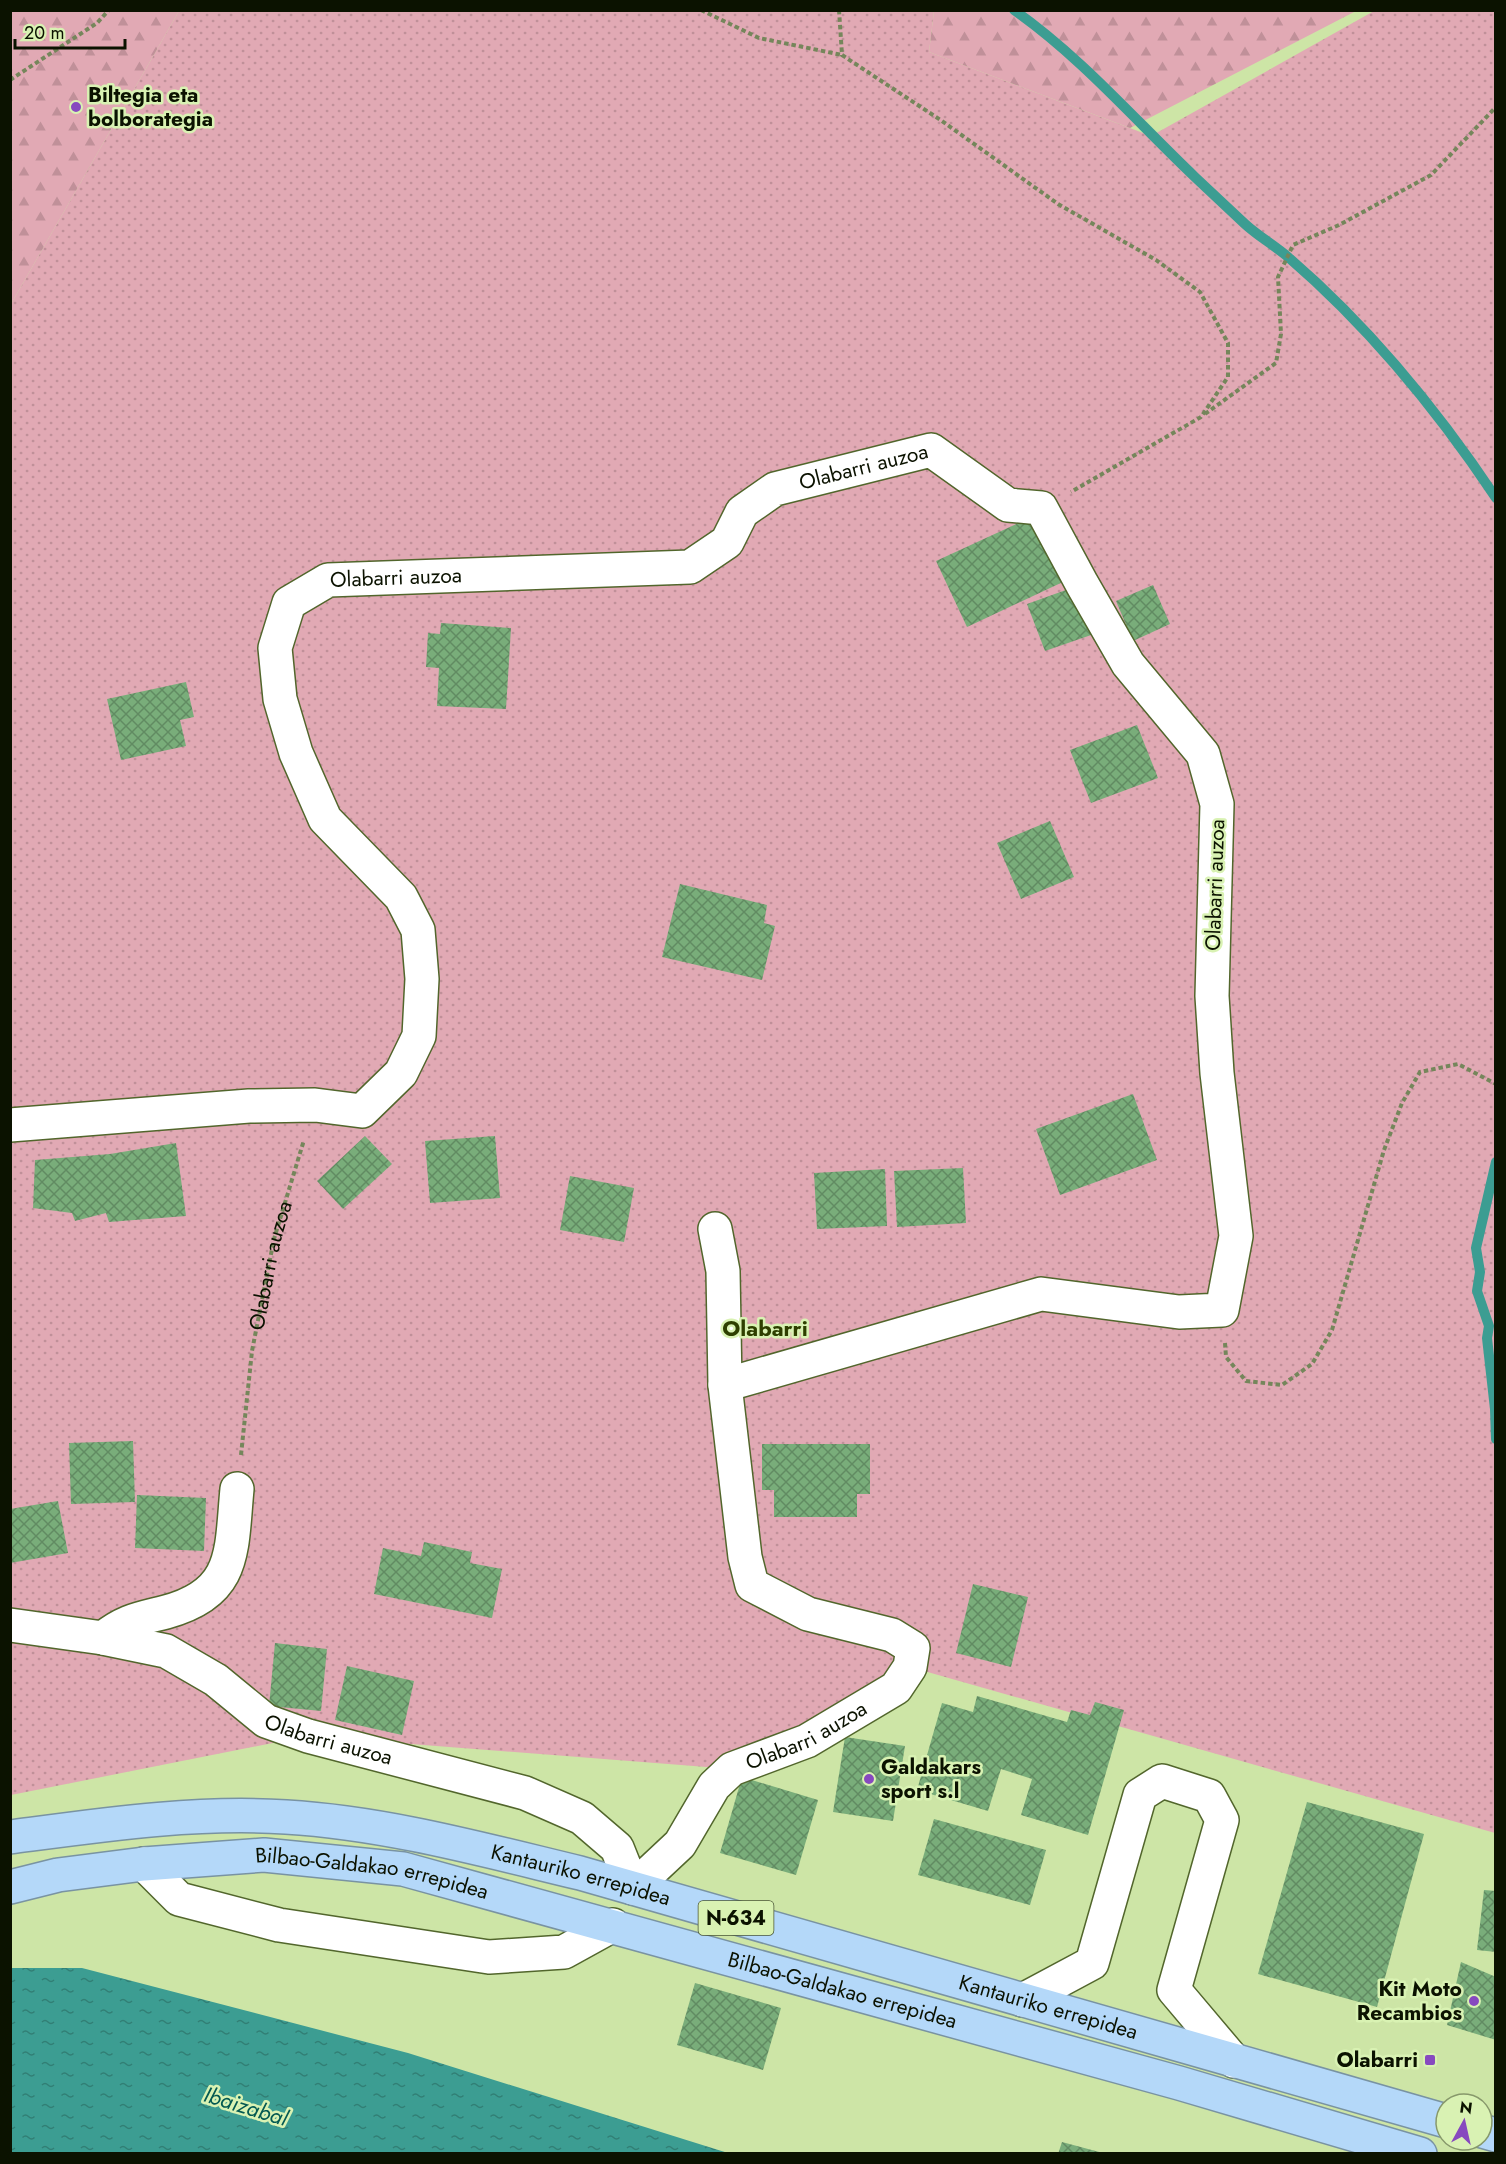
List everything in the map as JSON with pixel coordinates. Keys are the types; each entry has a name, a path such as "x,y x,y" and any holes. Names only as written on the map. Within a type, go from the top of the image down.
{"highway":[{"name":"Kantauriko errepidea","path":"10,1837 120,1822 284,1816 340,1821 440,1839 580,1873 1434,2118"},
{"name":"Bilbao-Galdakao errepidea","path":"10,1887 58,1875 144,1864 264,1855 403,1869 613,1925 1179,2083 1406,2151"}],"lane":[{"name":"Olabarri auzoa","path":"10,1125 249,1106 315,1105 362,1112 401,1073 419,1036 422,979 418,930 401,897 325,819 296,753 280,699 274,648 289,603 328,580 690,567 727,542 742,512 775,489 931,450 1008,505 1041,508 1128,664 1203,754 1217,804 1212,996 1217,1073 1236,1236 1222,1310"},
{"name":"Olabarri auzoa","path":"10,1625 104,1638 166,1652 216,1680 266,1721 308,1736 525,1793 582,1818 617,1848 633,1888 680,1844 714,1786 732,1769 807,1741 896,1688 910,1667 913,1648 892,1635 808,1614 752,1585 745,1557 726,1385 723,1270 715,1229"},
{"path":"726,1385 1041,1294 1179,1312 1222,1310"},
{"path":"104,1638 122,1624 191,1605 217,1585 231,1555 237,1489"},
{"path":"1023,2000 1092,1962 1140,1795 1162,1781 1209,1796 1222,1820 1174,1990 1234,2061"},
{"path":"144,1864 179,1899 279,1925 489,1957 564,1952 613,1925"}],"path":[{"path":"10,80 97,23 109,10"},
{"path":"701,10 759,38 842,55 942,121 1058,204 1156,260 1200,292 1228,343 1228,377 1201,417"},
{"path":"839,10 842,55"},
{"path":"1041,508 1201,417 1276,363 1281,334 1278,277 1293,245 1339,225 1431,175 1496,107"},
{"path":"1222,1310 1226,1357 1246,1381 1282,1385 1312,1364 1332,1330 1384,1150 1402,1103 1420,1072 1458,1064 1496,1084"},
{"name":"Olabarri auzoa","path":"237,1489 252,1351 274,1239 315,1105"}],"green space":[{"path":"934,10 1356,11 1130,128 929,52"},
{"path":"10,11 179,11 11,304"},
{"path":"179,11 934,11 929,52 1151,136 1374,11 1495,11 1495,1833 910,1667 732,1769 308,1736 11,1795 11,304"}],"water":[{"name":"Ibaizabal","path":"11,1968 82,1968 408,2053 728,2153 11,2153"}],"building":[{"path":"1034,516 1065,581 967,627 936,561"},
{"path":"1153,585 1170,624 1133,641 1116,601"},
{"path":"1077,586 1094,634 1045,651 1027,604"},
{"path":"441,623 511,628 506,709 437,706 439,668 426,667 428,633 440,634"},
{"path":"186,682 194,717 180,720 186,746 121,760 107,699"},
{"path":"1137,725 1158,778 1091,803 1070,750"},
{"path":"1050,821 1074,877 1021,899 997,843"},
{"path":"680,884 767,905 764,923 775,926 762,980 662,957"},
{"path":"1133,1094 1157,1160 1060,1195 1036,1129"},
{"path":"365,1136 392,1164 343,1209 317,1181"},
{"path":"495,1136 500,1198 430,1203 425,1141"},
{"path":"176,1143 186,1216 109,1222 106,1213 75,1221 72,1213 33,1208 35,1160 110,1154"},
{"path":"963,1168 966,1223 897,1227 894,1171"},
{"path":"885,1169 887,1226 817,1229 814,1173"},
{"path":"570,1176 634,1188 624,1242 560,1230"},
{"path":"133,1441 135,1502 71,1504 69,1443"},
{"path":"762,1444 870,1444 870,1494 857,1494 857,1517 774,1517 774,1490 762,1490"},
{"path":"137,1495 206,1498 204,1551 135,1548"},
{"path":"58,1501 68,1553 10,1563 10,1509"},
{"path":"424,1542 472,1552 470,1563 502,1569 492,1618 374,1594 383,1548 421,1556"},
{"path":"973,1584 1028,1597 1011,1667 956,1653"},
{"path":"275,1643 327,1649 321,1711 269,1706"},
{"path":"347,1666 414,1681 402,1735 335,1720"},
{"path":"977,1696 1067,1722 1071,1710 1090,1715 1095,1702 1124,1710 1088,1835 1021,1815 1032,1779 1001,1769 988,1811 917,1790 942,1703 973,1712"},
{"name":"Galdakars sport s.l","path":"845,1737 905,1746 893,1821 833,1812"},
{"path":"742,1777 818,1800 796,1875 720,1853"},
{"path":"1307,1802 1424,1834 1377,2007 1258,1974"},
{"path":"934,1819 1046,1850 1030,1905 918,1875"},
{"path":"1484,1890 1496,1891 1496,1952 1477,1950"},
{"name":"Kit Moto Recambios","path":"1461,1962 1496,1977 1496,2040 1447,2025"},
{"path":"695,1983 781,2008 763,2070 677,2045"},
{"path":"1062,2142 1103,2153 1103,2154 1058,2154"}],"waterway":[{"path":"1014,10 1063,48 1245,224 1288,257 1346,311 1426,401 1496,498"},
{"path":"1496,1162 1476,1248 1480,1272 1477,1291 1489,1326 1487,1338 1496,1439"}],"place":[{"name":"Biltegia eta bolborategia","path":"76,107"},
{"name":"Galdakars sport s.l","path":"869,1779"},
{"name":"Kit Moto Recambios","path":"1474,2001"},
{"name":"Olabarri","path":"1430,2060"}],"district":[{"name":"Olabarri","path":"765,1328"}]}
